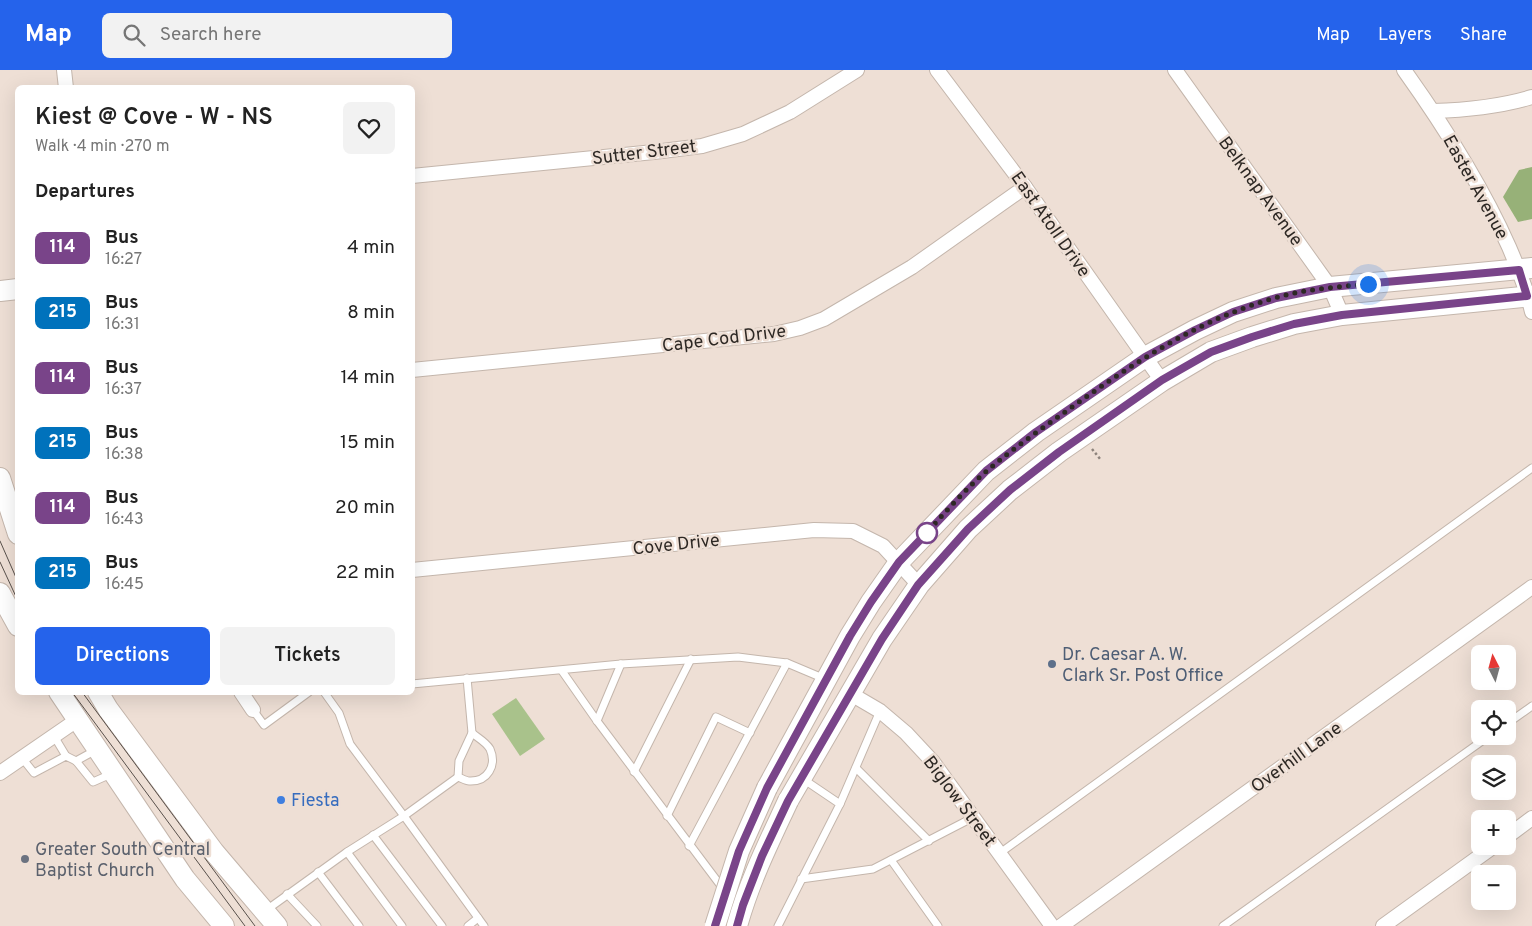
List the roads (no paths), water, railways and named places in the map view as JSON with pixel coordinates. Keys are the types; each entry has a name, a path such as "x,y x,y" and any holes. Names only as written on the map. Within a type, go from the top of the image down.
{"main road":[{"path":"715,926 739,851 767,788 854,629 899,562 986,471 1036,432 1145,357 1233,312 1276,298 1330,287 1525,269"},
{"path":"0,291 15,289"},
{"path":"742,922 743,905 762,856 788,801 882,639 918,585 968,529 1010,490 1059,452 1162,380 1211,352 1252,337 1294,324 1342,315 1530,301"},
{"path":"0,478 15,525"},
{"path":"0,593 15,620"},
{"path":"826,679 851,694"},
{"path":"61,695 186,879 224,926"},
{"path":"100,695 108,709 214,852 271,918"}],"street":[{"path":"64,70 66,85"},
{"name":"Sutter Street","path":"415,176 702,146 743,134 790,112 857,70"},
{"name":"East Atoll Drive","path":"937,70 1025,187 1162,380"},
{"name":"Belknap Avenue","path":"1174,70 1330,287 1342,315"},
{"name":"Easter Avenue","path":"1404,70 1468,166 1494,212 1525,269 1530,301"},
{"path":"1433,111 1472,110 1508,104 1532,97"},
{"name":"Cape Cod Drive","path":"415,370 774,334 800,328 824,319 912,267 1025,187"},
{"name":"Cove Drive","path":"415,570 814,530 853,531 883,546 918,585"},
{"name":"Overhill Lane","path":"1061,926 1532,588"},
{"name":"Biglow Street","path":"851,694 880,711 906,733 933,762 1052,926"},
{"path":"243,695 253,710"},
{"path":"0,772 77,720"},
{"path":"1516,830 1532,818"},
{"path":"1383,926 1482,855"}],"lane":[{"path":"1000,853 1532,468"},
{"path":"415,684 622,664 738,657 787,663 826,679"},
{"path":"634,772 691,659"},
{"path":"689,846 787,663"},
{"path":"597,721 622,664"},
{"path":"562,670 634,772 729,897"},
{"path":"271,918 287,894 347,852 404,816 458,776 459,761 472,733 467,678"},
{"path":"253,710 264,724 305,695"},
{"path":"326,695 338,713 350,744 484,926"},
{"path":"1516,717 1532,706"},
{"path":"778,926 840,804 880,711"},
{"path":"667,816 716,717 750,733"},
{"path":"458,776 469,781 482,778 490,772 493,765 490,750 486,744 472,733"},
{"path":"54,736 66,756 76,761 93,782 113,773"},
{"path":"1223,926 1476,745"},
{"path":"76,761 98,749"},
{"path":"22,758 34,773 66,756"},
{"path":"856,768 929,841"},
{"path":"802,778 840,804"},
{"path":"801,879 873,869 974,818"},
{"path":"373,835 442,926"},
{"path":"347,852 402,926"},
{"path":"891,860 938,926"},
{"path":"318,872 359,926"},
{"path":"287,894 317,926"},
{"path":"734,904 742,922"},
{"path":"468,926 478,918"}],"tram line":[{"path":"0,541 15,575"},
{"path":"0,562 15,594"},
{"path":"74,695 245,926"},
{"path":"84,695 255,926"}],"place":[{"name":"Dr. Caesar A. W. Clark Sr. Post Office","path":"1052,664"},
{"name":"Fiesta","path":"281,800"},
{"name":"Greater South Central Baptist Church","path":"25,859"}]}
